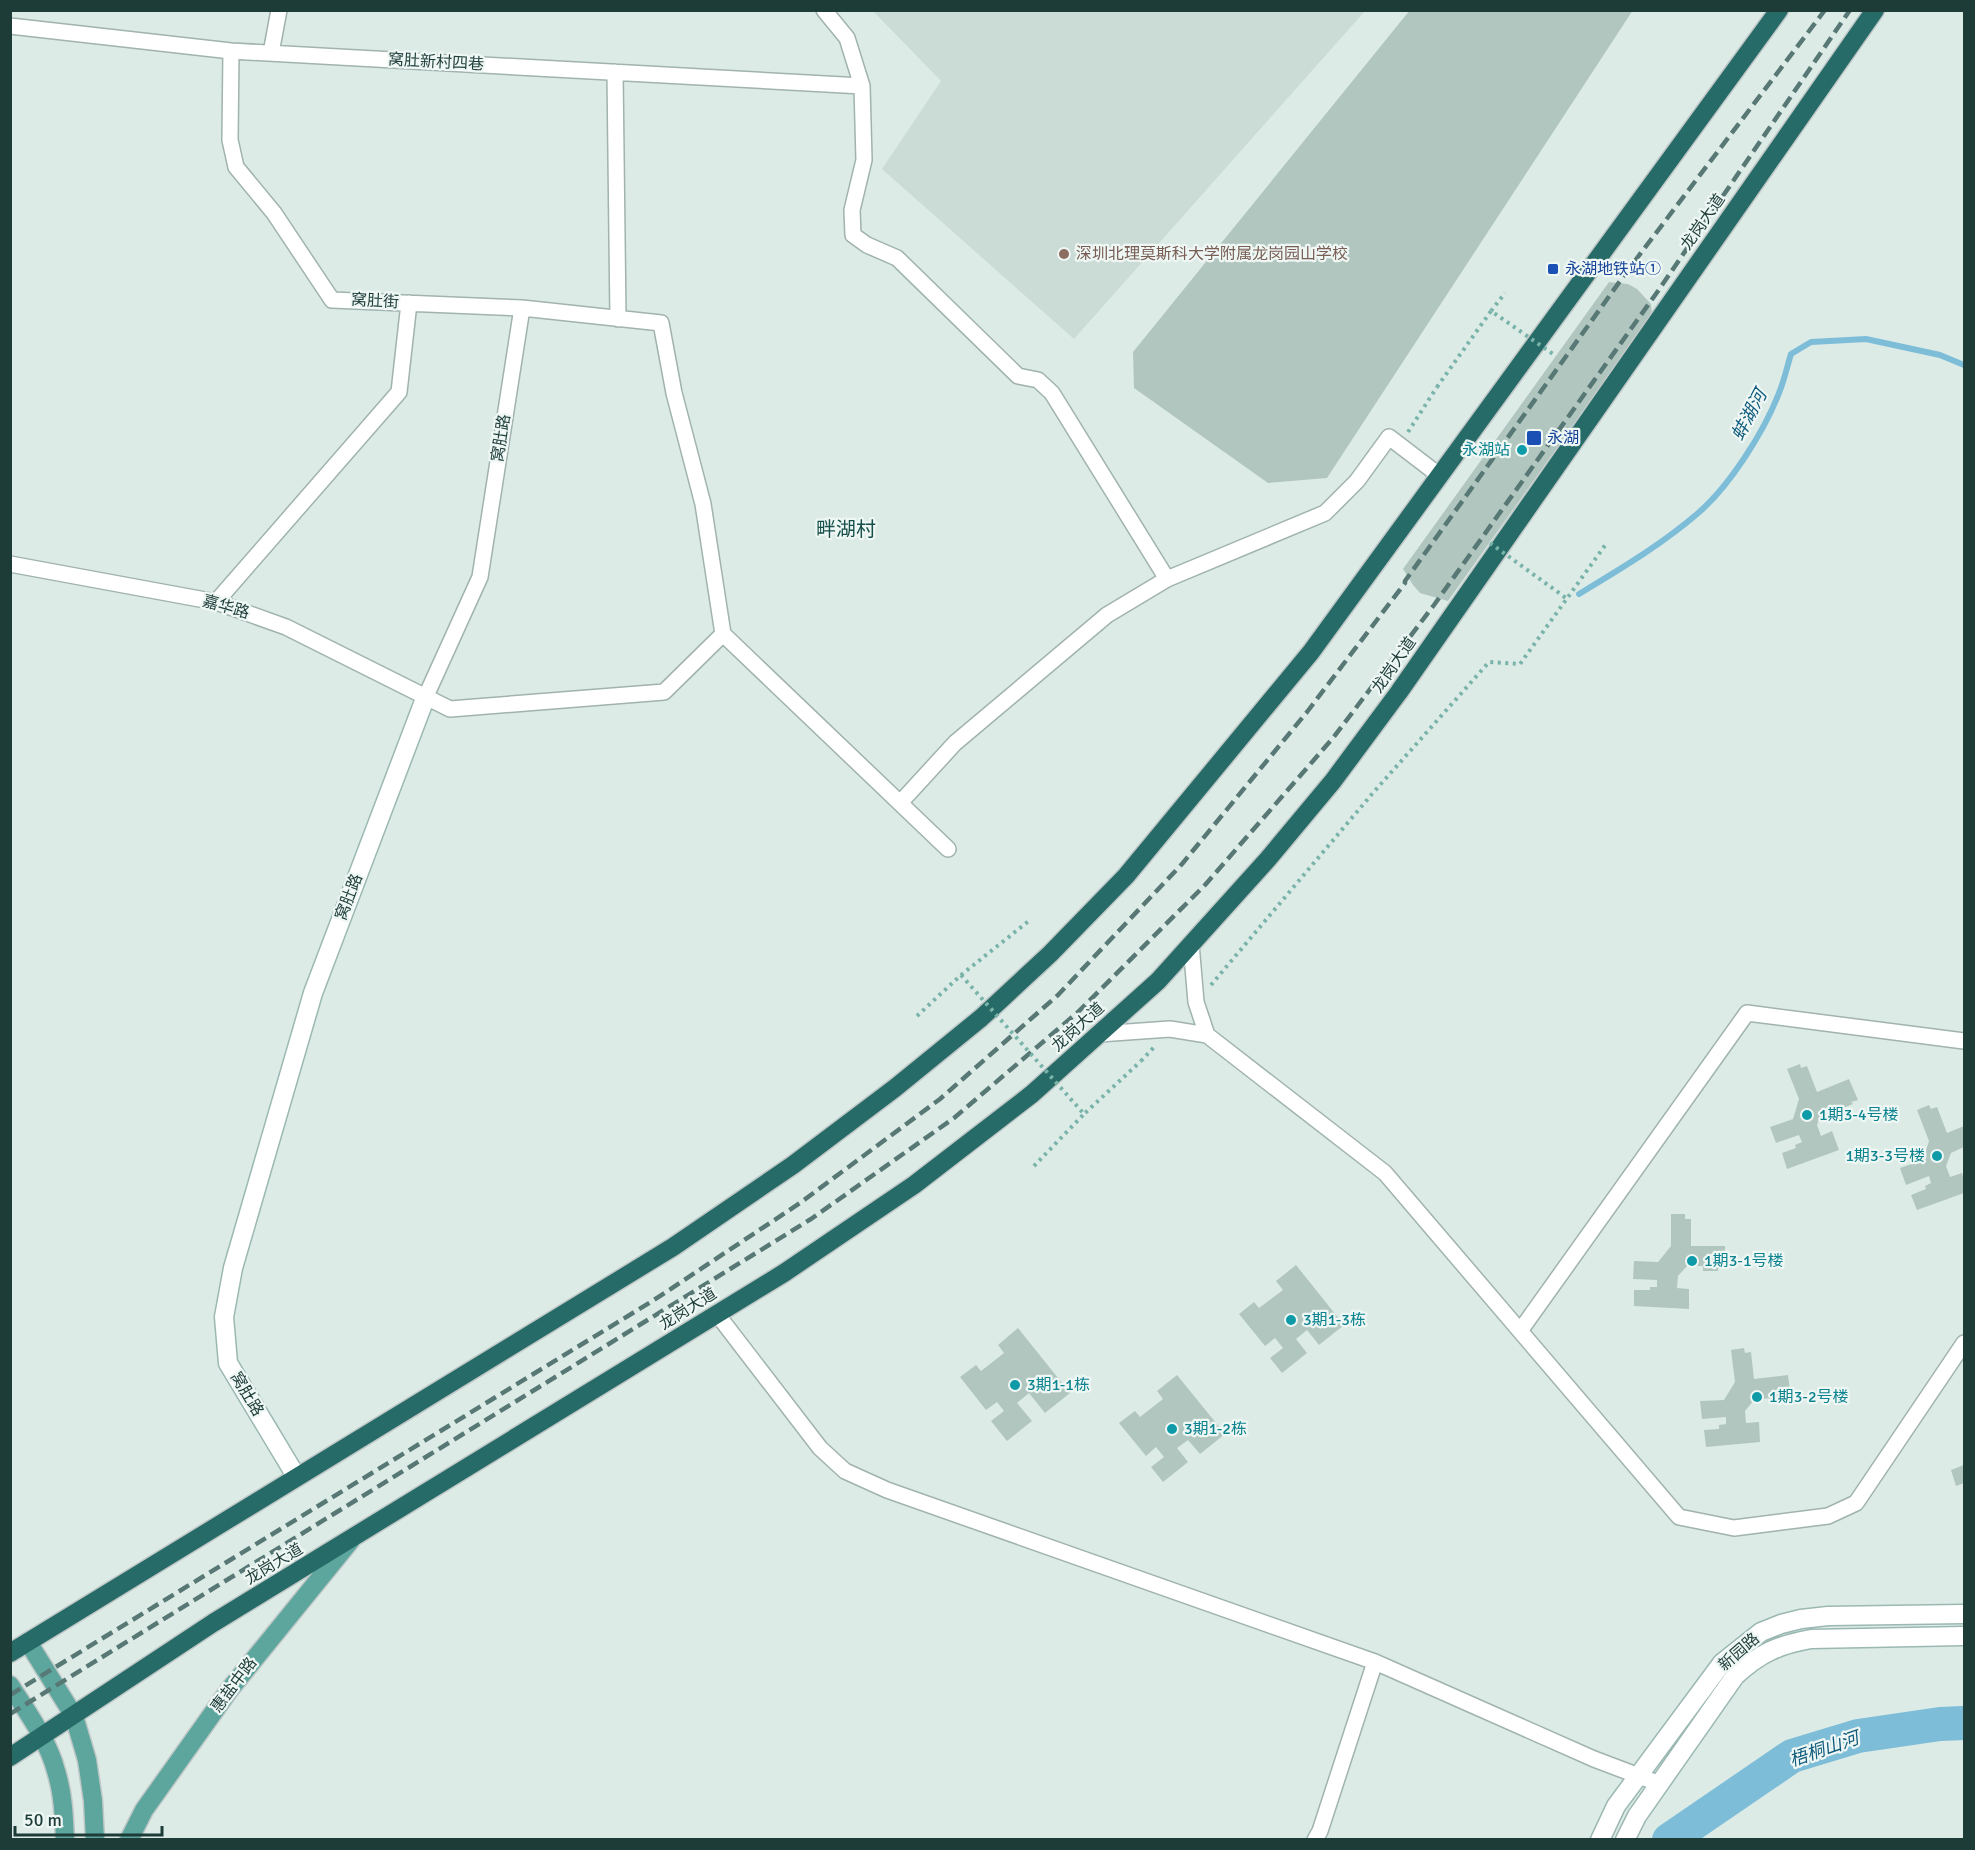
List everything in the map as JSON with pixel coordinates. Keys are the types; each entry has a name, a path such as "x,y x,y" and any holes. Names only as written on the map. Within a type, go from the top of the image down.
{"highway":[{"path":"10,1653 673,1247 793,1165 895,1088 981,1018 1050,954 1126,876 1311,652 1779,10"},
{"name":"龙岗大道","path":"10,1757 213,1623 784,1273 914,1185 1032,1094 1158,981 1333,781 1400,692 1875,10"}],"main road":[{"name":"惠盐中路","path":"129,1839 144,1810 230,1689 351,1540"},
{"path":"28,1642 74,1716 87,1760 93,1801 95,1839"},
{"path":"10,1685 42,1736 56,1769 64,1805 65,1839"}],"street":[{"path":"271,53 279,10"},
{"path":"824,10 847,38 862,86 864,160 852,210 853,235 867,245 897,258 1018,376 1038,380 1052,393 1167,579"},
{"name":"窝肚新村四巷","path":"10,26 231,51 862,86"},
{"name":"窝肚街","path":"231,51 230,140 236,167 274,213 332,300 522,308 661,323 674,393 703,504 723,634"},
{"path":"615,72 618,319"},
{"path":"216,602 399,392 410,303"},
{"name":"窝肚路","path":"296,1476 228,1363 224,1317 233,1268 313,993 426,696 480,578 522,308"},
{"path":"900,802 955,742 1107,615 1167,579 1325,513 1357,481 1389,437 1440,476"},
{"name":"嘉华路","path":"10,564 216,602 286,627 450,709 664,692 723,634"},
{"path":"723,634 948,849"},
{"path":"1191,944 1196,1002 1207,1035"},
{"path":"1520,1331 1747,1013 1965,1041"},
{"path":"1099,1034 1170,1029 1207,1035 1385,1173 1679,1517 1734,1528 1828,1516 1856,1503 1965,1344"},
{"path":"717,1314 820,1448 845,1471 887,1490 1375,1662 1594,1759 1660,1784"},
{"name":"新园路","path":"1600,1839 1616,1806 1722,1663 1761,1632 1801,1619 1828,1616 1965,1614"},
{"name":"新园路","path":"1626,1837 1637,1816 1734,1676 1768,1650 1787,1643 1811,1639 1965,1636"},
{"path":"1315,1839 1320,1831 1375,1662"}],"path":[{"path":"1399,445 1437,387 1505,293"},
{"path":"1491,311 1556,356"},
{"path":"1490,543 1566,598"},
{"path":"1196,1002 1372,794 1489,662 1520,664 1606,544"},
{"path":"917,1016 961,975 1030,920"},
{"path":"961,975 1084,1114"},
{"path":"1034,1166 1170,1029"}],"shaded area":[{"name":"深圳北理莫斯科大学附属龙岗园山学校","path":"873,11 1365,11 1074,339 882,169 941,81"}],"building":[{"path":"1410,10 1633,10 1327,478 1268,483 1134,388 1133,352"},
{"name":"永湖站","path":"1609,282 1628,284 1637,289 1651,304 1652,314 1448,601 1420,593 1403,569"},
{"name":"1期3-4号楼","path":"1800,1064 1801,1068 1807,1066 1817,1092 1849,1079 1858,1100 1838,1110 1837,1106 1822,1111 1817,1125 1821,1136 1832,1131 1839,1150 1787,1169 1782,1153 1796,1148 1795,1145 1802,1142 1799,1135 1776,1143 1770,1127 1793,1119 1799,1099 1787,1069"},
{"name":"1期3-3号楼","path":"1929,1105 1931,1109 1937,1107 1947,1133 1964,1126 1964,1147 1951,1153 1946,1166 1950,1177 1962,1173 1964,1193 1917,1210 1911,1195 1926,1189 1925,1186 1931,1183 1929,1176 1906,1185 1900,1168 1923,1160 1929,1141 1917,1110"},
{"name":"1期3-1号楼","path":"1671,1214 1685,1214 1685,1219 1691,1219 1691,1246 1725,1246 1725,1269 1703,1271 1703,1266 1687,1266 1678,1276 1677,1288 1689,1289 1689,1309 1634,1306 1634,1290 1650,1290 1650,1287 1657,1287 1657,1280 1633,1279 1634,1261 1658,1262 1671,1246"},
{"name":"3期1-3栋","path":"1296,1265 1344,1325 1319,1345 1307,1330 1296,1339 1307,1353 1282,1373 1270,1358 1283,1348 1275,1338 1265,1346 1239,1314 1254,1302 1259,1308 1283,1290 1276,1281"},
{"name":"3期1-1栋","path":"1018,1328 1070,1393 1045,1413 1029,1393 1017,1403 1032,1421 1007,1441 991,1421 1004,1411 997,1402 986,1410 960,1377 976,1365 981,1371 1004,1353 998,1345"},
{"name":"1期3-2号楼","path":"1744,1348 1745,1353 1751,1352 1754,1379 1788,1375 1791,1397 1785,1398 1785,1401 1770,1402 1769,1398 1754,1400 1745,1411 1746,1423 1759,1422 1760,1442 1706,1447 1704,1430 1719,1429 1719,1425 1726,1424 1726,1417 1702,1419 1700,1401 1724,1400 1735,1382 1731,1350"},
{"name":"3期1-2栋","path":"1177,1375 1225,1434 1200,1454 1188,1440 1177,1448 1188,1462 1163,1482 1151,1467 1164,1457 1156,1447 1146,1456 1119,1423 1135,1411 1140,1417 1163,1399 1157,1391"},
{"path":"1964,1465 1964,1483 1956,1486 1951,1470"}],"waterway":[{"name":"蚌湖河","path":"1579,594 1655,546 1709,503 1733,474 1764,425 1781,388 1791,354 1811,342 1866,339 1940,355 1964,365"},
{"name":"梧桐山河","path":"1669,1840 1792,1756 1858,1736 1940,1724 1964,1723"}],"railway":[{"path":"10,1695 654,1300 800,1203 940,1099 1058,995 1182,864 1307,712 1405,583 1628,270 1825,10"},
{"path":"10,1714 811,1219 954,1118 1078,1012 1205,885 1333,738 1434,605 1658,291 1850,10"}],"place":[{"name":"深圳北理莫斯科大学附属龙岗园山学校","path":"1064,254"},
{"name":"永湖地铁站①","path":"1553,269"},
{"name":"永湖","path":"1534,438"},
{"name":"永湖站","path":"1522,450"},
{"name":"1期3-4号楼","path":"1807,1115"},
{"name":"1期3-3号楼","path":"1937,1156"},
{"name":"1期3-1号楼","path":"1692,1261"},
{"name":"3期1-3栋","path":"1291,1320"},
{"name":"3期1-1栋","path":"1015,1385"},
{"name":"1期3-2号楼","path":"1757,1397"},
{"name":"3期1-2栋","path":"1172,1429"}],"district":[{"name":"畔湖村","path":"846,529"}]}
